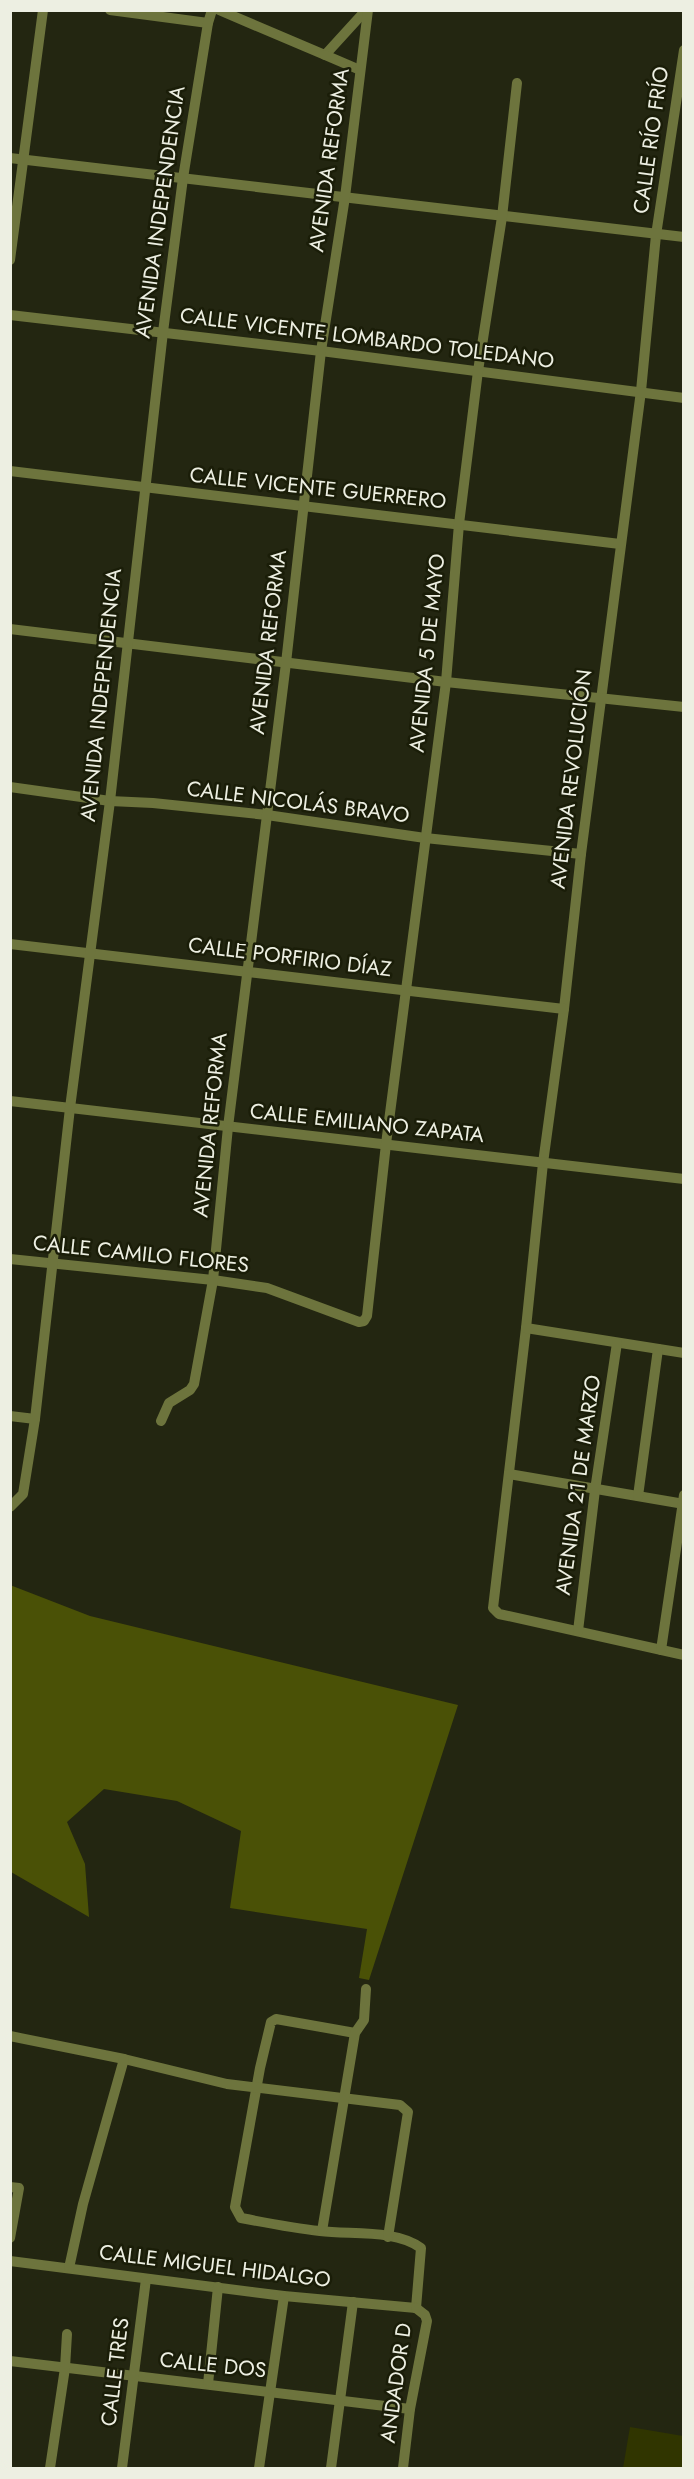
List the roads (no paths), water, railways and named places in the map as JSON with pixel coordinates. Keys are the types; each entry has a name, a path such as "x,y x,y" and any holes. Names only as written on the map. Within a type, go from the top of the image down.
{"street":[{"path":"10,260 43,10"},
{"path":"110,10 208,23"},
{"name":"AVENIDA INDEPENDENCIA","path":"10,1507 23,1494 35,1419 70,1108 110,801 163,332 183,178 212,10"},
{"path":"219,10 360,70"},
{"path":"325,55 367,10"},
{"name":"AVENIDA REFORMA","path":"161,1421 169,1403 190,1390 195,1384 213,1280 228,1127 286,663 321,351 345,197 367,10"},
{"name":"CALLE RÍO FRÍO","path":"656,235 684,50"},
{"name":"AVENIDA 5 DE MAYO","path":"378,1228 446,682 459,524 478,371 502,217 517,83"},
{"path":"10,158 684,237"},
{"name":"AVENIDA REVOLUCIÓN","path":"578,1631 499,1614 493,1608 543,1163 564,1009 600,699 641,391 656,235"},
{"name":"CALLE VICENTE LOMBARDO TOLEDANO","path":"10,315 321,351 684,398"},
{"name":"CALLE VICENTE GUERRERO","path":"10,471 620,544"},
{"path":"10,629 446,682 684,707"},
{"name":"CALLE NICOLÁS BRAVO","path":"10,788 110,801 267,816 425,838 581,854"},
{"name":"CALLE PORFIRIO DÍAZ","path":"10,944 564,1009"},
{"name":"CALLE EMILIANO ZAPATA","path":"10,1101 684,1179"},
{"name":"CALLE CAMILO FLORES","path":"10,1259 213,1280 267,1288 359,1322 364,1321 367,1316 378,1228"},
{"path":"526,1328 684,1353"},
{"name":"AVENIDA 21 DE MARZO","path":"578,1631 595,1490 617,1343"},
{"path":"638,1496 658,1349"},
{"path":"10,1416 35,1419"},
{"path":"509,1474 595,1490 683,1501 661,1650"},
{"path":"578,1631 684,1655"},
{"path":"322,2231 355,2033 364,2020 366,1989"},
{"path":"355,2033 276,2019 271,2022 235,2207 241,2218 413,2242 421,2248 416,2308"},
{"path":"10,2036 124,2059 227,2084 400,2105 408,2112 388,2237"},
{"path":"69,2268 83,2204 124,2059"},
{"path":"10,2238 15,2187"},
{"name":"CALLE MIGUEL HIDALGO","path":"10,2261 284,2296 416,2308"},
{"name":"CALLE TRES","path":"122,2469 146,2279"},
{"path":"208,2384 218,2287"},
{"path":"260,2469 284,2296"},
{"path":"331,2469 353,2302"},
{"name":"ANDADOR D","path":"403,2469 410,2409 427,2321 425,2314 416,2308"},
{"path":"50,2469 65,2368 67,2334"},
{"name":"CALLE DOS","path":"10,2361 410,2409"}]}
